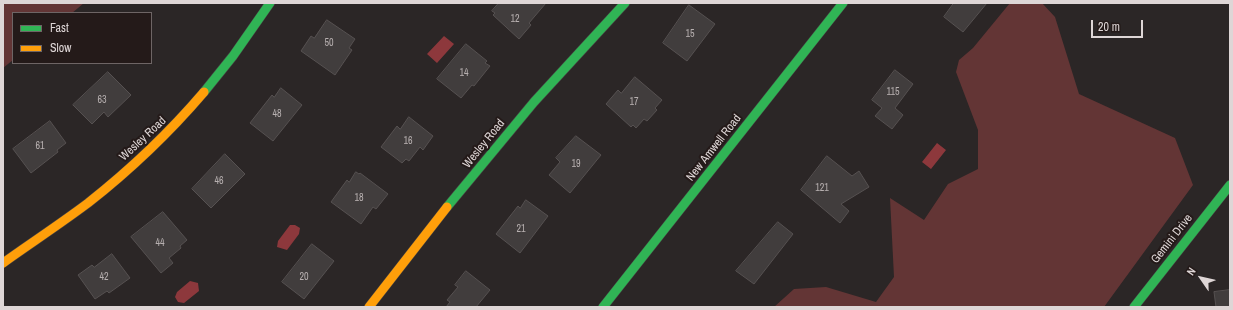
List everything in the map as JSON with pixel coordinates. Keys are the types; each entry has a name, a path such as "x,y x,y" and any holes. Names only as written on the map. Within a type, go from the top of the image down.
{"street":[{"name":"Wesley Road","path":"3,263 99,195 142,158 180,121 258,22 270,3"},
{"name":"Wesley Road","path":"370,307 476,172 534,102 625,3"},
{"name":"New Amwell Road","path":"603,307 843,3"},
{"name":"Gemini Drive","path":"1134,307 1230,185"}],"shaded area":[{"path":"3,3 84,3 73,12 12,12 12,61 3,68"},
{"path":"1010,3 1042,3 1055,17 1079,94 1175,138 1193,185 1104,307 774,307 794,289 826,287 876,302 894,277 890,198 924,220 948,184 978,169 978,130 956,72 959,60 973,48"},
{"path":"444,36 454,44 437,63 427,54"},
{"path":"937,143 946,150 931,169 922,162"},
{"path":"290,225 295,225 300,228 299,234 287,250 277,247 278,241"},
{"path":"190,281 198,283 199,291 184,303 178,302 175,297 177,292"}],"building":[{"path":"499,3 546,3 529,23 531,25 519,39 493,15 495,13 492,11"},
{"path":"954,3 987,3 963,32 944,17"},
{"path":"689,5 715,24 687,61 663,43"},
{"path":"327,20 355,39 349,48 352,50 335,75 301,51 311,36 314,38"},
{"path":"466,44 487,61 485,63 490,66 474,86 472,85 461,98 437,79"},
{"path":"895,70 913,84 895,108 903,115 892,129 875,116 882,108 872,100"},
{"path":"108,72 131,95 108,117 104,112 92,124 73,105"},
{"path":"635,77 662,100 655,108 657,110 647,121 644,119 636,128 633,125 631,127 606,104 618,90 621,93"},
{"path":"281,88 302,105 273,141 250,123 272,95 274,97"},
{"path":"409,117 433,136 423,150 420,147 409,161 406,159 402,163 381,147 397,126 400,129"},
{"path":"50,121 66,143 57,150 58,152 31,173 13,149"},
{"path":"576,136 601,155 570,193 549,175 560,162 556,158"},
{"path":"225,154 245,174 211,208 192,189"},
{"path":"827,156 852,176 859,171 869,187 841,204 849,211 840,223 801,190"},
{"path":"356,172 359,174 360,173 388,194 376,209 373,207 361,224 331,202 347,180 349,182"},
{"path":"526,200 548,216 520,253 496,234 518,206 520,208"},
{"path":"163,212 187,240 180,246 181,248 169,258 173,263 161,273 131,237"},
{"path":"778,222 793,234 754,284 736,271"},
{"path":"312,244 334,261 304,299 282,282"},
{"path":"112,254 130,278 109,293 107,291 95,299 78,275 92,265 94,267"},
{"path":"466,271 490,290 476,307 446,307 450,302 447,300 458,287 455,285"},
{"path":"1230,290 1230,307 1216,307 1214,292"}],"traffic: fast":[{"path":"204,92 233,56 270,3"},
{"path":"447,207 534,102 625,3"},
{"path":"603,307 843,3"},
{"path":"1134,307 1230,185"}],"traffic: slow":[{"path":"3,263 88,203 119,178 163,136 204,92"},
{"path":"369,307 447,207"}]}
